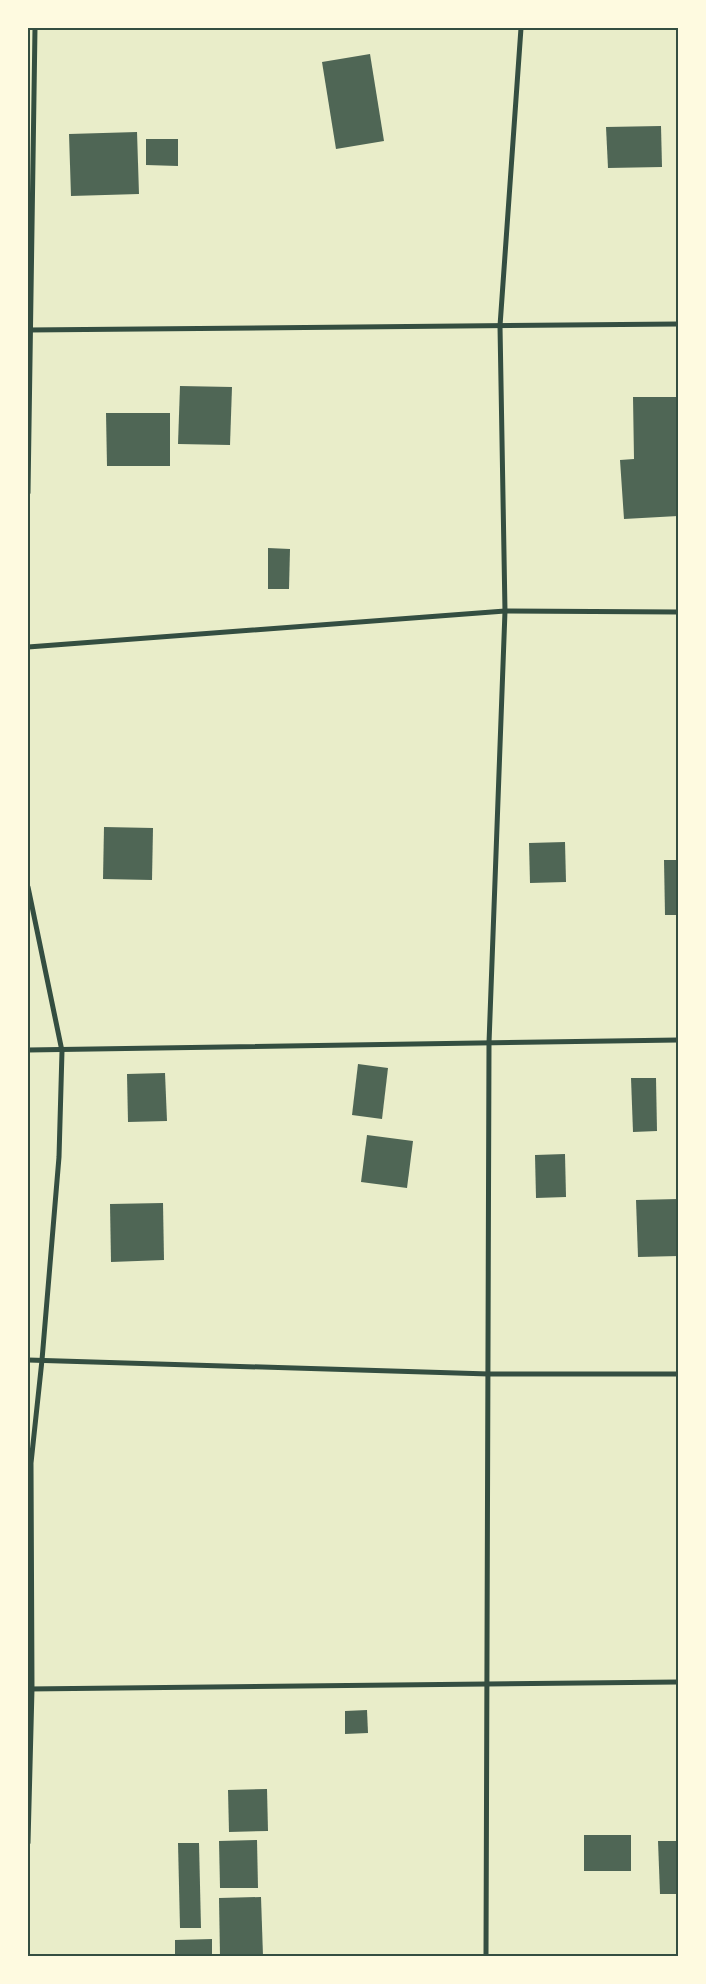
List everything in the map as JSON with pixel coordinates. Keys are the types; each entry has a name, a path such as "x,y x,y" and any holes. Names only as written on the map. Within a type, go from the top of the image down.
{"street":[{"path":"28,493 35,28"},
{"path":"486,1956 489,1374 488,1043 505,611 500,326 521,28"},
{"path":"29,330 678,324"},
{"path":"28,646 505,611 678,612"},
{"path":"28,887 62,1051 59,1157 42,1360 31,1463 28,1843"},
{"path":"28,1050 62,1051 678,1040"},
{"path":"28,1360 489,1374 678,1374"},
{"path":"30,1689 678,1682"}],"building":[{"path":"370,54 384,141 336,149 322,62"},
{"path":"661,126 662,167 608,168 606,127"},
{"path":"137,132 139,194 71,196 69,134"},
{"path":"146,139 178,139 178,166 146,165"},
{"path":"180,386 232,387 230,445 178,444"},
{"path":"633,397 678,397 678,516 624,519 620,460 634,459"},
{"path":"106,413 170,413 170,466 107,466"},
{"path":"268,548 290,549 289,589 268,589"},
{"path":"104,827 153,828 152,880 103,879"},
{"path":"565,842 566,882 530,883 529,843"},
{"path":"664,860 678,860 678,915 665,915"},
{"path":"358,1064 388,1068 382,1119 352,1115"},
{"path":"165,1073 167,1121 128,1122 127,1074"},
{"path":"631,1078 656,1078 657,1131 633,1132"},
{"path":"367,1135 413,1141 407,1188 361,1182"},
{"path":"565,1154 566,1197 536,1198 535,1155"},
{"path":"678,1199 678,1256 638,1257 636,1200"},
{"path":"163,1203 164,1260 111,1262 110,1204"},
{"path":"367,1710 368,1733 345,1734 345,1711"},
{"path":"267,1789 268,1831 229,1832 228,1790"},
{"path":"584,1835 631,1835 631,1871 584,1871"},
{"path":"257,1840 258,1888 220,1888 219,1841"},
{"path":"658,1841 678,1841 678,1894 660,1894"},
{"path":"178,1843 199,1843 201,1928 180,1928"},
{"path":"261,1897 263,1956 220,1956 219,1898"},
{"path":"212,1939 212,1956 175,1956 175,1940"}]}
